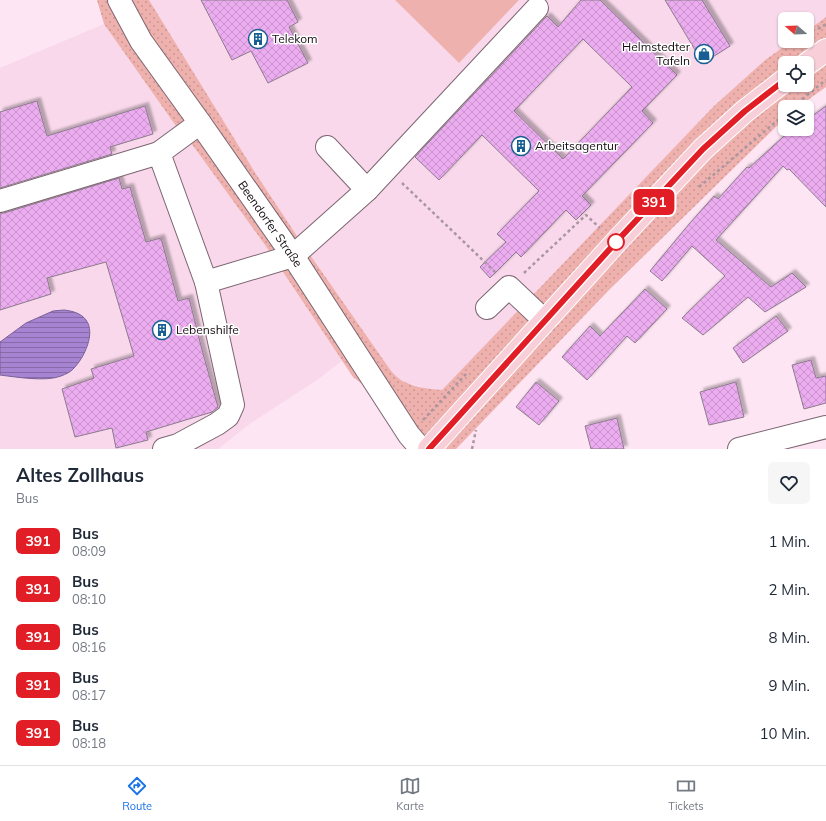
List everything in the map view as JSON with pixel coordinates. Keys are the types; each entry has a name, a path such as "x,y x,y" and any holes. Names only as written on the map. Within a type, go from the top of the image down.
{"main road":[{"path":"814,59 826,50"},
{"path":"429,449 618,240 703,149 745,111 778,85"}],"street":[{"name":"Beendorfer Straße","path":"119,0 142,41 293,256 409,435 421,449"},
{"path":"206,282 293,256 367,190 537,8"},
{"path":"0,201 159,153 200,122"},
{"path":"327,147 367,190"},
{"path":"159,153 206,282 232,405 228,416 218,424 178,445 164,449"},
{"path":"486,308 509,287 545,321"},
{"path":"739,449 826,427"}],"path":[{"path":"801,100 826,80"},
{"path":"697,189 778,120"},
{"path":"400,181 509,287 586,215 602,229"},
{"path":"472,449 477,426"}],"shaded area":[{"path":"97,0 149,0 256,174 299,239 390,369 397,377 407,383 419,387 442,390 714,106 765,60 782,48 814,48 814,26 826,17 826,87 808,100 778,100 778,125 609,290 456,449 408,449 366,387 353,377 265,245 191,143 176,126 104,24"},
{"path":"149,0 395,0 459,63 519,0 826,0 826,17 814,26 814,12 778,12 778,48 782,48 765,60 714,106 442,390 433,390 407,383 397,377 389,368 299,239 256,174"},
{"path":"395,0 519,0 459,63"},
{"path":"104,24 176,126 191,143 265,245 342,361 317,380 251,423 218,449 0,449 0,68"},
{"path":"64,310 82,316 89,325 90,332 88,345 78,364 68,373 55,378 47,379 0,375 0,342 26,323 53,311"}],"building":[{"name":"Telekom","path":"201,0 287,0 298,22 289,27 308,63 268,83 251,51 232,60"},
{"name":"Arbeitsagentur","path":"581,0 600,0 677,75 642,111 653,123 582,196 591,205 576,220 566,210 521,257 516,252 490,278 480,267 506,242 497,234 539,191 482,135 439,180 415,157 547,16 558,27","holes":["583,39 632,87 563,159 514,111"]},
{"path":"665,0 702,0 730,46 703,63"},
{"path":"37,101 47,136 145,106 153,134 110,147 112,154 0,188 0,112"},
{"path":"826,106 826,207 789,169 787,170 783,166 716,240 771,287 792,273 806,287 765,312 748,297 703,335 682,318 725,276 692,246 662,281 650,271 714,196 718,199 747,167 749,168 783,137 814,136 814,115"},
{"name":"Lebenshilfe","path":"119,178 122,189 130,187 146,242 161,238 178,301 189,298 218,407 212,412 146,432 148,440 116,448 112,428 75,437 62,389 94,378 91,369 134,356 106,262 47,278 51,294 0,310 0,213"},
{"path":"645,289 667,309 635,343 627,336 587,380 562,357 590,326 600,336"},
{"path":"776,316 788,331 743,363 733,348"},
{"path":"811,360 816,378 826,376 826,403 804,409 792,365"},
{"path":"536,382 559,401 539,425 516,407"},
{"path":"736,382 744,417 709,425 700,392"},
{"path":"617,418 624,449 591,449 585,426"}],"bus line":[{"name":"391","path":"429,449 618,240 703,149 745,111 778,85"}],"place":[{"name":"Telekom","path":"258,39"},
{"name":"Helmstedter Tafeln","path":"704,54"},
{"name":"Arbeitsagentur","path":"521,146"},
{"name":"Lebenshilfe","path":"162,330"}]}
